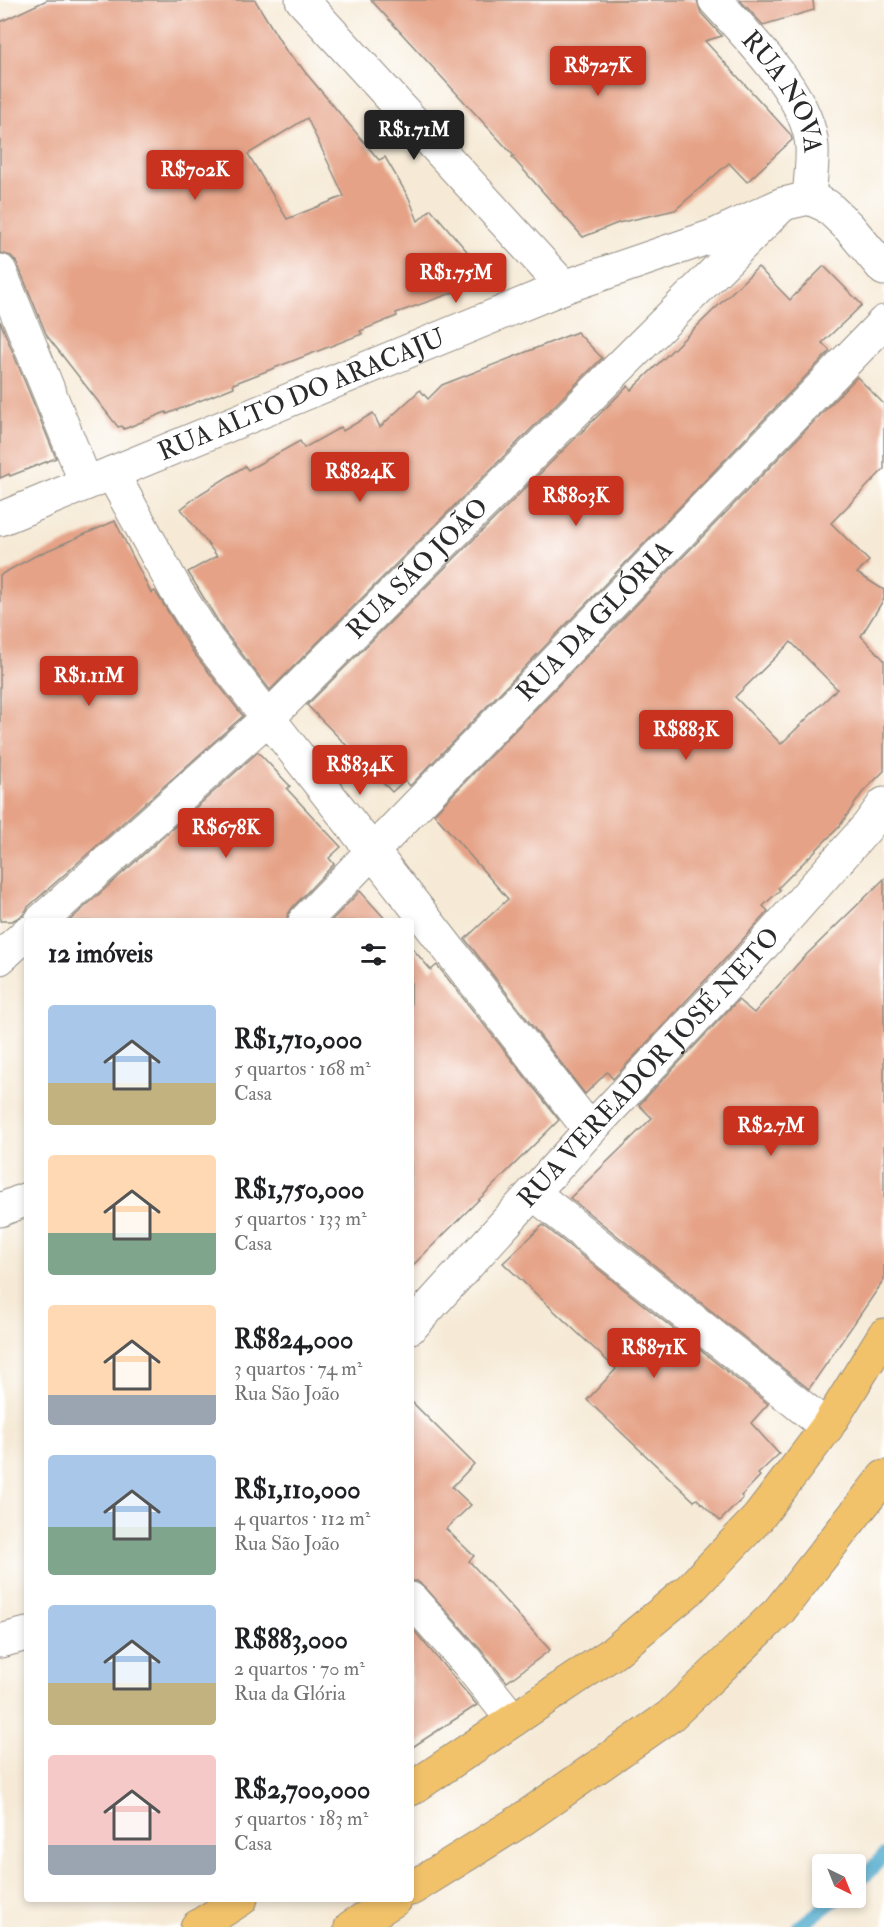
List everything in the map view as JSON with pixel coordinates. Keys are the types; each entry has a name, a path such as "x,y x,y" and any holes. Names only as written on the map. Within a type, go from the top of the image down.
{"main road":[{"path":"414,1787 613,1653 689,1590 758,1518 827,1427 884,1335"},
{"path":"414,1887 520,1821 670,1716 779,1611 884,1477"},
{"path":"197,1927 236,1902"},
{"path":"351,1927 391,1902"}],"street":[{"path":"302,0 564,287"},
{"name":"RUA NOVA","path":"715,0 768,59 793,94 805,121 813,146 796,201"},
{"path":"796,201 827,206 849,227 884,269"},
{"name":"RUA ALTO DO ARACAJU","path":"0,519 564,287 716,235 796,201"},
{"name":"RUA SÃO JOÃO","path":"44,918 268,718 796,201"},
{"path":"0,271 99,478 209,642 590,1131"},
{"name":"RUA DA GLÓRIA","path":"308,918 884,322"},
{"name":"RUA VEREADOR JOSÉ NETO","path":"414,1325 533,1192 741,970 868,826 884,804"},
{"path":"0,958 24,936"},
{"path":"533,1192 827,1427"},
{"path":"0,1210 24,1200"},
{"path":"414,1602 467,1662 513,1720"},
{"path":"0,1641 24,1635"}],"building":[{"path":"47,0 255,0 288,54 300,65 379,160 385,157 409,198 418,221 431,209 483,270 452,293 396,313 397,316 360,331 362,334 233,384 234,387 167,414 166,412 124,429 122,426 118,427 47,336 17,263 11,256 0,253 0,22","holes":["307,118 344,196 287,219 248,154"]},
{"path":"371,0 697,0 701,13 722,36 705,41 791,135 792,140 747,182 729,163 675,210 618,223 583,237 512,157 514,156"},
{"path":"740,0 813,0 814,10 763,25"},
{"path":"824,266 862,305 822,343 830,351 410,786 405,780 392,792 307,705 628,386 631,390 758,267 790,300"},
{"path":"0,321 56,458 0,478"},
{"path":"577,332 602,358 270,690 224,631 188,572 217,556 181,509 200,494 245,466 248,470 300,441 304,448 341,427 343,431 373,413 380,427 420,390 428,399 442,385"},
{"path":"857,377 884,404 884,469 831,523 869,561 857,573 884,590 884,599 861,636 884,660 884,771 862,793 839,827 763,906 768,911 613,1079 607,1072 585,1094 465,939 508,899 434,814","holes":["791,642 837,689 781,744 735,697"]},
{"path":"115,521 151,593 155,591 193,652 243,716 28,907 23,915 12,921 0,921 0,575 35,556"},
{"path":"258,752 290,786 287,789 341,847 329,858 334,864 292,908 287,918 72,918"},
{"path":"884,879 884,1280 809,1389 570,1198 652,1118 639,1105 738,1000 754,1013 803,958"},
{"path":"360,891 384,918 334,918"},
{"path":"414,950 431,970 437,965 559,1120 414,1264"},
{"path":"543,1225 768,1404 751,1423 779,1454 758,1474 760,1476 741,1496 743,1498 720,1521 697,1499 694,1501 587,1400 616,1369 503,1263"},
{"path":"414,1404 474,1464 452,1487 471,1505 446,1529 474,1556 469,1561 550,1650 507,1682 425,1587 414,1581"},
{"path":"414,1631 477,1705 414,1746"}],"waterway":[{"path":"866,1875 884,1855"},
{"path":"799,1927 824,1908"}]}
